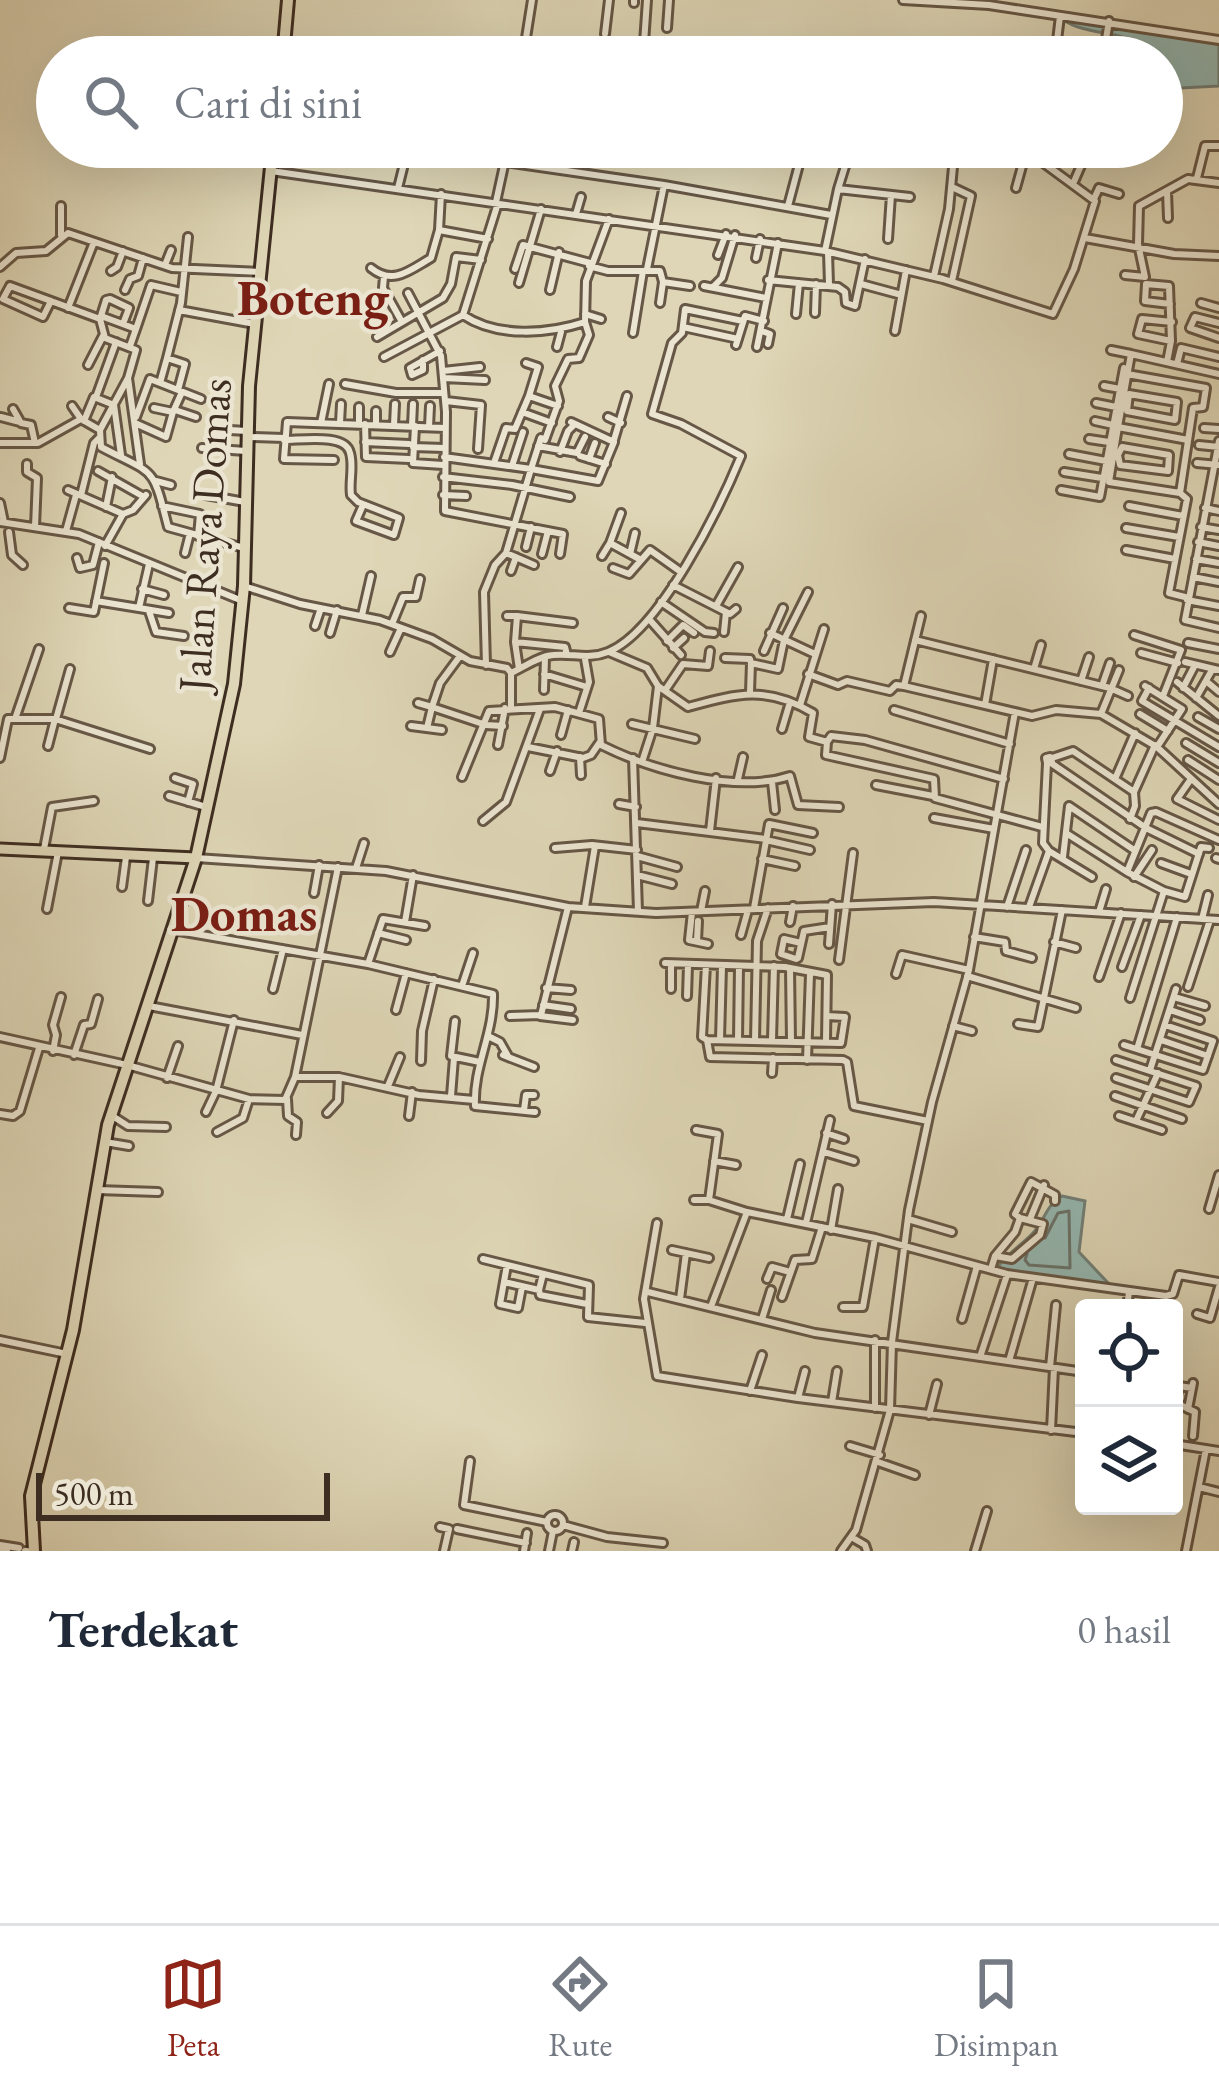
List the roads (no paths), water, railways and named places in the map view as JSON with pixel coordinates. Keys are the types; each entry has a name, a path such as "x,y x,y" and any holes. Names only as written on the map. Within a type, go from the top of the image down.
{"highway":[{"path":"285,36 288,0"},
{"name":"Jalan Raya Domas","path":"25,1550 31,1496 68,1354 111,1115 196,858 234,684 244,586 247,434 271,168"}],"main road":[{"path":"0,849 196,858"}],"street":[{"path":"527,36 532,0"},
{"path":"604,34 608,0"},
{"path":"645,36 647,0"},
{"path":"667,28 669,0"},
{"path":"903,0 1109,21 1218,40"},
{"path":"1058,36 1060,16"},
{"path":"1106,36 1109,21"},
{"path":"1197,178 1205,146 1219,146"},
{"path":"384,357 463,315 488,239 504,168"},
{"path":"548,168 831,215"},
{"path":"788,206 798,168"},
{"path":"829,285 831,215 844,168"},
{"path":"934,276 953,168"},
{"path":"1016,188 1022,168"},
{"path":"1051,168 1094,199"},
{"path":"1073,184 1080,168"},
{"path":"398,188 403,169"},
{"path":"271,171 827,251 952,281 1053,314 1085,238 1099,188 1119,194"},
{"path":"1058,187 1063,177"},
{"path":"1125,275 1145,277 1136,211 1173,184 1197,178 1219,183"},
{"path":"633,333 664,184"},
{"path":"952,187 970,193 971,199 952,281"},
{"path":"838,189 910,197"},
{"path":"1167,191 1168,218"},
{"path":"371,268 396,278 429,259 439,230 441,194"},
{"path":"888,239 891,195"},
{"path":"576,214 580,196"},
{"path":"61,206 61,235"},
{"path":"519,283 541,209"},
{"path":"487,665 484,592 495,565 506,553 531,469 558,406 555,386 568,359 579,358 585,348 589,265 609,219"},
{"path":"439,230 488,239"},
{"path":"0,267 19,252 46,250 70,233 184,269 259,272"},
{"path":"718,255 730,235"},
{"path":"714,286 722,278 730,235"},
{"path":"159,384 179,310 188,237"},
{"path":"1085,238 1219,256"},
{"path":"756,258 760,239"},
{"path":"68,308 94,242"},
{"path":"758,347 778,243"},
{"path":"515,269 522,246 530,245 608,271 660,271 660,303"},
{"path":"165,265 171,250"},
{"path":"110,271 117,267 123,251"},
{"path":"550,290 560,252"},
{"path":"377,337 446,294 456,257 482,260"},
{"path":"125,290 137,276 142,258"},
{"path":"768,280 843,289 846,303 853,306 865,259"},
{"path":"896,331 906,270"},
{"path":"384,276 383,288 402,323"},
{"path":"663,282 690,286"},
{"path":"796,314 799,284"},
{"path":"815,313 816,284"},
{"path":"861,284 899,295"},
{"path":"1170,304 1145,301 1146,284 1169,286 1172,322 1172,363"},
{"path":"130,346 151,285 181,292"},
{"path":"51,302 44,317 3,299 10,286 136,329"},
{"path":"704,286 766,298"},
{"path":"408,293 440,351 446,428 444,508 451,515 565,536 560,554"},
{"path":"88,365 103,336 100,317 110,299 129,308 123,324"},
{"path":"1201,303 1219,308"},
{"path":"570,304 601,319"},
{"path":"244,586 362,615 429,637 460,656 515,671 545,657 585,659 609,652 649,619 673,585 742,456 652,414 672,343 688,308 743,321"},
{"path":"179,310 255,324"},
{"path":"557,347 561,332 585,314"},
{"path":"463,315 485,328 561,332"},
{"path":"683,327 737,342 746,316 764,321"},
{"path":"1219,323 1196,316 1190,328 1219,338"},
{"path":"1171,341 1138,334 1142,319 1172,322"},
{"path":"762,331 770,334 768,344"},
{"path":"66,532 94,443 137,350 103,336"},
{"path":"0,443 35,444 82,420 96,397 116,342"},
{"path":"1172,363 1181,348 1219,357"},
{"path":"1111,350 1219,374"},
{"path":"423,360 440,351"},
{"path":"1096,403 1122,403 1130,394 1178,404 1175,420 1128,411 1122,403 1120,389 1129,354"},
{"path":"135,422 166,437 185,364 166,358"},
{"path":"512,466 522,412 538,367 526,363"},
{"path":"443,375 476,368 473,380"},
{"path":"1108,368 1206,388 1203,407 1193,407 1180,493"},
{"path":"1061,490 1100,497 1103,478 1113,457 1122,446 1170,456 1168,471 1120,465 1113,457 1110,442 1125,373"},
{"path":"443,375 484,380"},
{"path":"128,378 140,464"},
{"path":"135,422 148,380 201,399"},
{"path":"535,380 555,386"},
{"path":"321,423 328,384"},
{"path":"345,384 481,405 478,449"},
{"path":"1104,386 1120,389"},
{"path":"529,396 558,406"},
{"path":"365,442 411,446 596,482 627,396"},
{"path":"96,397 114,405"},
{"path":"337,440 341,404"},
{"path":"394,404 394,425"},
{"path":"413,404 414,464 444,456"},
{"path":"114,405 121,456"},
{"path":"72,406 100,434"},
{"path":"429,427 430,406"},
{"path":"359,407 366,458 409,459"},
{"path":"154,408 196,417"},
{"path":"13,410 21,423"},
{"path":"376,411 376,425"},
{"path":"522,412 552,423"},
{"path":"1,417 31,425 35,444"},
{"path":"608,417 621,423"},
{"path":"1095,421 1188,440"},
{"path":"334,460 285,460 287,422 446,428"},
{"path":"560,452 573,423 614,440"},
{"path":"1116,426 1109,482 1180,493 1186,499 1169,593 1219,604"},
{"path":"494,463 506,428 560,452 578,453 584,436"},
{"path":"1204,428 1219,429"},
{"path":"212,429 284,439 337,440 349,448 350,491 363,505 399,518 394,535 356,521 363,505"},
{"path":"100,434 100,447 140,464 156,482 167,527"},
{"path":"1088,439 1110,442"},
{"path":"595,443 585,458 606,464"},
{"path":"1199,445 1218,445 1217,465 1186,598 1185,622 1219,628"},
{"path":"202,448 246,452"},
{"path":"1069,454 1113,457"},
{"path":"1197,463 1217,465"},
{"path":"27,464 27,472 37,478 35,527"},
{"path":"69,570 96,563 102,544 123,514 145,496 98,471"},
{"path":"1064,472 1103,478"},
{"path":"106,507 112,477"},
{"path":"443,477 571,497"},
{"path":"156,482 171,485"},
{"path":"75,494 123,514"},
{"path":"206,495 245,502"},
{"path":"442,495 466,496"},
{"path":"0,502 12,555 23,565"},
{"path":"162,506 200,514 184,554"},
{"path":"1130,506 1183,516"},
{"path":"1205,508 1219,511"},
{"path":"602,556 621,513"},
{"path":"5,522 66,532 243,601"},
{"path":"526,547 531,527"},
{"path":"1201,527 1219,530"},
{"path":"157,528 244,548"},
{"path":"1126,528 1179,537"},
{"path":"542,554 548,531"},
{"path":"0,546 9,532"},
{"path":"630,554 635,532"},
{"path":"610,542 641,560"},
{"path":"1198,542 1219,546"},
{"path":"613,568 628,575 652,550 681,572"},
{"path":"1126,550 1175,559"},
{"path":"506,553 532,564 527,574"},
{"path":"511,571 516,557"},
{"path":"77,558 80,568"},
{"path":"1196,559 1219,563"},
{"path":"69,608 91,614 104,563"},
{"path":"128,616 149,564"},
{"path":"716,606 738,566"},
{"path":"362,615 371,576"},
{"path":"1192,577 1219,581"},
{"path":"390,652 403,597 416,597 420,579"},
{"path":"673,585 726,612 736,609"},
{"path":"142,589 164,595"},
{"path":"751,663 778,669 784,640 808,592"},
{"path":"96,601 169,613"},
{"path":"661,602 704,632 714,633"},
{"path":"315,626 321,608"},
{"path":"764,651 783,608"},
{"path":"330,633 338,610"},
{"path":"149,611 156,632 184,636"},
{"path":"724,632 726,612"},
{"path":"507,616 573,623"},
{"path":"498,745 515,671 517,616"},
{"path":"904,686 921,616"},
{"path":"649,619 681,655"},
{"path":"670,645 683,625 694,633"},
{"path":"782,729 824,629"},
{"path":"770,633 815,654"},
{"path":"1134,635 1180,649 1182,663 1162,696"},
{"path":"670,645 684,638"},
{"path":"915,640 1128,696"},
{"path":"515,642 565,647 566,656"},
{"path":"1188,643 1219,649"},
{"path":"1034,669 1041,645"},
{"path":"16,719 39,649"},
{"path":"638,912 638,760 653,728 662,688 683,664 708,666 710,650"},
{"path":"609,652 647,668 662,688 688,707 751,692 795,704 813,713 808,737 827,742"},
{"path":"1141,653 1217,671"},
{"path":"427,728 437,688 460,656"},
{"path":"544,689 545,657"},
{"path":"1081,681 1089,657"},
{"path":"724,658 750,658 751,692"},
{"path":"579,713 588,688 585,659"},
{"path":"985,705 992,659"},
{"path":"1101,714 1110,663"},
{"path":"1195,664 1180,685 1219,716"},
{"path":"48,746 70,669"},
{"path":"1106,687 1119,670"},
{"path":"1196,698 1217,671"},
{"path":"1217,671 1217,691"},
{"path":"544,674 588,688"},
{"path":"808,674 838,685 847,681 890,691 896,685 904,686 1032,716 1056,710 1101,714 1156,746 1216,801 1219,789"},
{"path":"1206,681 1217,691"},
{"path":"1130,819 1134,792 1156,746 1168,731 1174,720 1182,709 1147,687 1142,700 1174,720 1219,746"},
{"path":"418,703 503,726"},
{"path":"462,777 489,711 555,706 601,721 600,742 591,755 528,747"},
{"path":"483,821 506,802 540,710"},
{"path":"560,736 568,710"},
{"path":"894,710 1010,744"},
{"path":"841,1551 852,1537 890,1410 903,1246 928,1121 968,973 1015,712"},
{"path":"1140,714 1168,731"},
{"path":"1198,717 1219,729"},
{"path":"0,758 5,720 16,719 56,719 150,749"},
{"path":"632,724 695,739"},
{"path":"411,726 442,730"},
{"path":"1115,779 1135,732"},
{"path":"933,796 934,779 826,755 827,742 831,736 865,740 1004,779"},
{"path":"600,742 667,772 772,782 792,777 800,806 839,807"},
{"path":"1186,743 1219,763"},
{"path":"1180,770 1195,749"},
{"path":"550,770 557,751"},
{"path":"1050,761 1073,751 1134,792"},
{"path":"580,757 581,775"},
{"path":"738,779 743,757"},
{"path":"1188,760 1219,779"},
{"path":"1050,761 1130,819 1199,854"},
{"path":"1050,761 1043,843 1092,877"},
{"path":"175,778 193,784 188,802"},
{"path":"710,832 716,778"},
{"path":"1191,779 1177,799 1219,820"},
{"path":"772,782 775,810"},
{"path":"876,785 998,812 1042,827"},
{"path":"169,796 210,808"},
{"path":"43,852 52,807 94,801"},
{"path":"620,805 636,807"},
{"path":"1063,857 1071,806 1134,850"},
{"path":"1130,875 1134,850 1154,812 1219,840"},
{"path":"934,818 994,829"},
{"path":"637,823 809,850"},
{"path":"741,935 769,824 813,833"},
{"path":"1066,832 1130,875 1185,897 1202,846 1209,848"},
{"path":"356,868 364,843"},
{"path":"584,908 595,846"},
{"path":"554,848 595,846 637,853 677,867"},
{"path":"1007,907 1026,850"},
{"path":"1130,875 1152,850"},
{"path":"1029,908 1049,851"},
{"path":"47,909 58,852"},
{"path":"839,960 853,853"},
{"path":"122,887 126,856"},
{"path":"148,901 153,858"},
{"path":"196,858 356,868 568,907 638,912 697,915 848,903 980,904 1210,920"},
{"path":"762,859 795,866"},
{"path":"1161,863 1192,874"},
{"path":"314,892 320,866"},
{"path":"296,1135 297,1122 288,1116 287,1100 338,867"},
{"path":"405,922 413,875"},
{"path":"638,875 672,884"},
{"path":"1099,912 1106,889"},
{"path":"705,891 689,940 708,944"},
{"path":"1130,998 1164,891"},
{"path":"1188,987 1210,920 1208,895"},
{"path":"829,944 832,904"},
{"path":"790,922 793,906"},
{"path":"540,1016 568,907"},
{"path":"755,1041 758,937 768,908"},
{"path":"1018,1024 1038,1027 1062,910"},
{"path":"1099,977 1121,913"},
{"path":"1122,967 1141,915"},
{"path":"1136,1048 1177,917"},
{"path":"368,964 383,919 425,926"},
{"path":"801,943 806,929 830,927"},
{"path":"173,931 368,964 493,994 476,1107 535,1112"},
{"path":"378,933 406,940"},
{"path":"758,937 770,938"},
{"path":"974,937 1006,942 1005,950 1031,958"},
{"path":"1054,942 1076,947"},
{"path":"273,989 284,950"},
{"path":"462,986 473,953"},
{"path":"896,974 902,955 1076,1007"},
{"path":"1126,958 1143,964"},
{"path":"671,989 668,964 774,966 827,975 826,1042"},
{"path":"687,996 688,965"},
{"path":"706,965 703,1037 710,1057 846,1061 854,1106 928,1121"},
{"path":"720,1040 722,966"},
{"path":"737,1041 739,966"},
{"path":"772,1040 774,966"},
{"path":"790,968 791,1041"},
{"path":"396,1010 406,973"},
{"path":"807,1060 809,974"},
{"path":"421,1061 421,1038 434,979"},
{"path":"546,988 572,989"},
{"path":"1136,1121 1151,1089 1155,1054 1175,993 1205,1006"},
{"path":"53,1051 53,1025 61,997"},
{"path":"74,1054 98,999"},
{"path":"542,1005 571,1009"},
{"path":"149,1006 302,1035"},
{"path":"1170,1010 1200,1020"},
{"path":"510,1016 574,1020"},
{"path":"707,1040 843,1042 845,1017 827,1016"},
{"path":"206,1112 235,1020"},
{"path":"455,1021 450,1052 492,1071"},
{"path":"1124,1046 1203,1070 1213,1041 1165,1025"},
{"path":"952,1026 972,1031"},
{"path":"0,1037 127,1065 252,1100 287,1100"},
{"path":"490,1037 500,1042 506,1056 534,1067"},
{"path":"1161,1040 1208,1056"},
{"path":"166,1078 178,1046"},
{"path":"0,1114 20,1112 39,1048"},
{"path":"451,1096 454,1057"},
{"path":"519,1061 533,1057"},
{"path":"388,1086 400,1058"},
{"path":"772,1073 773,1058"},
{"path":"1116,1060 1196,1087 1190,1102 1116,1078"},
{"path":"295,1077 339,1077 474,1100"},
{"path":"327,1113 338,1101 339,1077"},
{"path":"409,1115 412,1092"},
{"path":"524,1110 526,1095 534,1095"},
{"path":"1115,1096 1182,1119"},
{"path":"217,1132 243,1118 252,1100"},
{"path":"111,1115 128,1126 166,1127"},
{"path":"1119,1116 1162,1130"},
{"path":"830,1120 821,1151 854,1161"},
{"path":"696,1130 718,1134 709,1200"},
{"path":"826,1133 844,1138"},
{"path":"105,1142 129,1146"},
{"path":"806,1223 824,1152"},
{"path":"714,1161 736,1165"},
{"path":"788,1219 800,1164"},
{"path":"1209,1209 1219,1175"},
{"path":"995,1256 1012,1259 1044,1226 1015,1214 1030,1182 1055,1195 1054,1202"},
{"path":"1030,1219 1043,1185"},
{"path":"782,1297 795,1260 814,1258 838,1189"},
{"path":"97,1190 158,1192"},
{"path":"694,1200 874,1238 1007,1274 1169,1296 1179,1275 1219,1285 1210,1318 1197,1314"},
{"path":"712,1306 747,1212"},
{"path":"990,1270 1020,1218"},
{"path":"908,1219 952,1232"},
{"path":"657,1223 647,1292 647,1323 657,1376 1075,1432"},
{"path":"1015,1232 1035,1238"},
{"path":"843,1307 862,1306 874,1238"},
{"path":"672,1250 709,1258"},
{"path":"680,1299 686,1253"},
{"path":"483,1259 589,1285 588,1317 647,1323"},
{"path":"507,1265 500,1303 518,1308 522,1287"},
{"path":"962,1319 977,1266"},
{"path":"767,1280 772,1267 791,1272"},
{"path":"539,1290 543,1274"},
{"path":"980,1357 1007,1274"},
{"path":"1009,1361 1033,1278"},
{"path":"504,1282 587,1304"},
{"path":"762,1319 771,1290"},
{"path":"647,1292 815,1333 1075,1371"},
{"path":"1128,1299 1129,1292"},
{"path":"1051,1430 1056,1304"},
{"path":"0,1340 68,1354"},
{"path":"874,1340 875,1408"},
{"path":"750,1391 762,1355"},
{"path":"875,1359 891,1362"},
{"path":"798,1398 806,1371"},
{"path":"832,1402 837,1371"},
{"path":"929,1415 937,1384"},
{"path":"1183,1385 1193,1386 1188,1408"},
{"path":"1183,1407 1196,1414 1192,1436"},
{"path":"1183,1445 1219,1451"},
{"path":"850,1447 915,1475"},
{"path":"1186,1551 1206,1449"},
{"path":"470,1461 464,1505 547,1522 553,1531 549,1551"},
{"path":"1198,1486 1219,1492"},
{"path":"971,1551 987,1511"},
{"path":"547,1522 556,1516 562,1525 607,1537 663,1543"},
{"path":"553,1531 562,1525"},
{"path":"434,1549 445,1551 449,1529 440,1527"},
{"path":"457,1529 526,1542"},
{"path":"852,1537 866,1545 867,1551"},
{"path":"2,1548 25,1550"}],"water":[{"path":"1062,19 1173,36 1120,36"},
{"path":"1183,37 1219,43 1219,86 1183,88"},
{"path":"1062,1196 1085,1201 1079,1252 1109,1284 1015,1275 997,1268"}],"district":[{"name":"Boteng","path":"313,297"},
{"name":"Domas","path":"244,913"}]}
